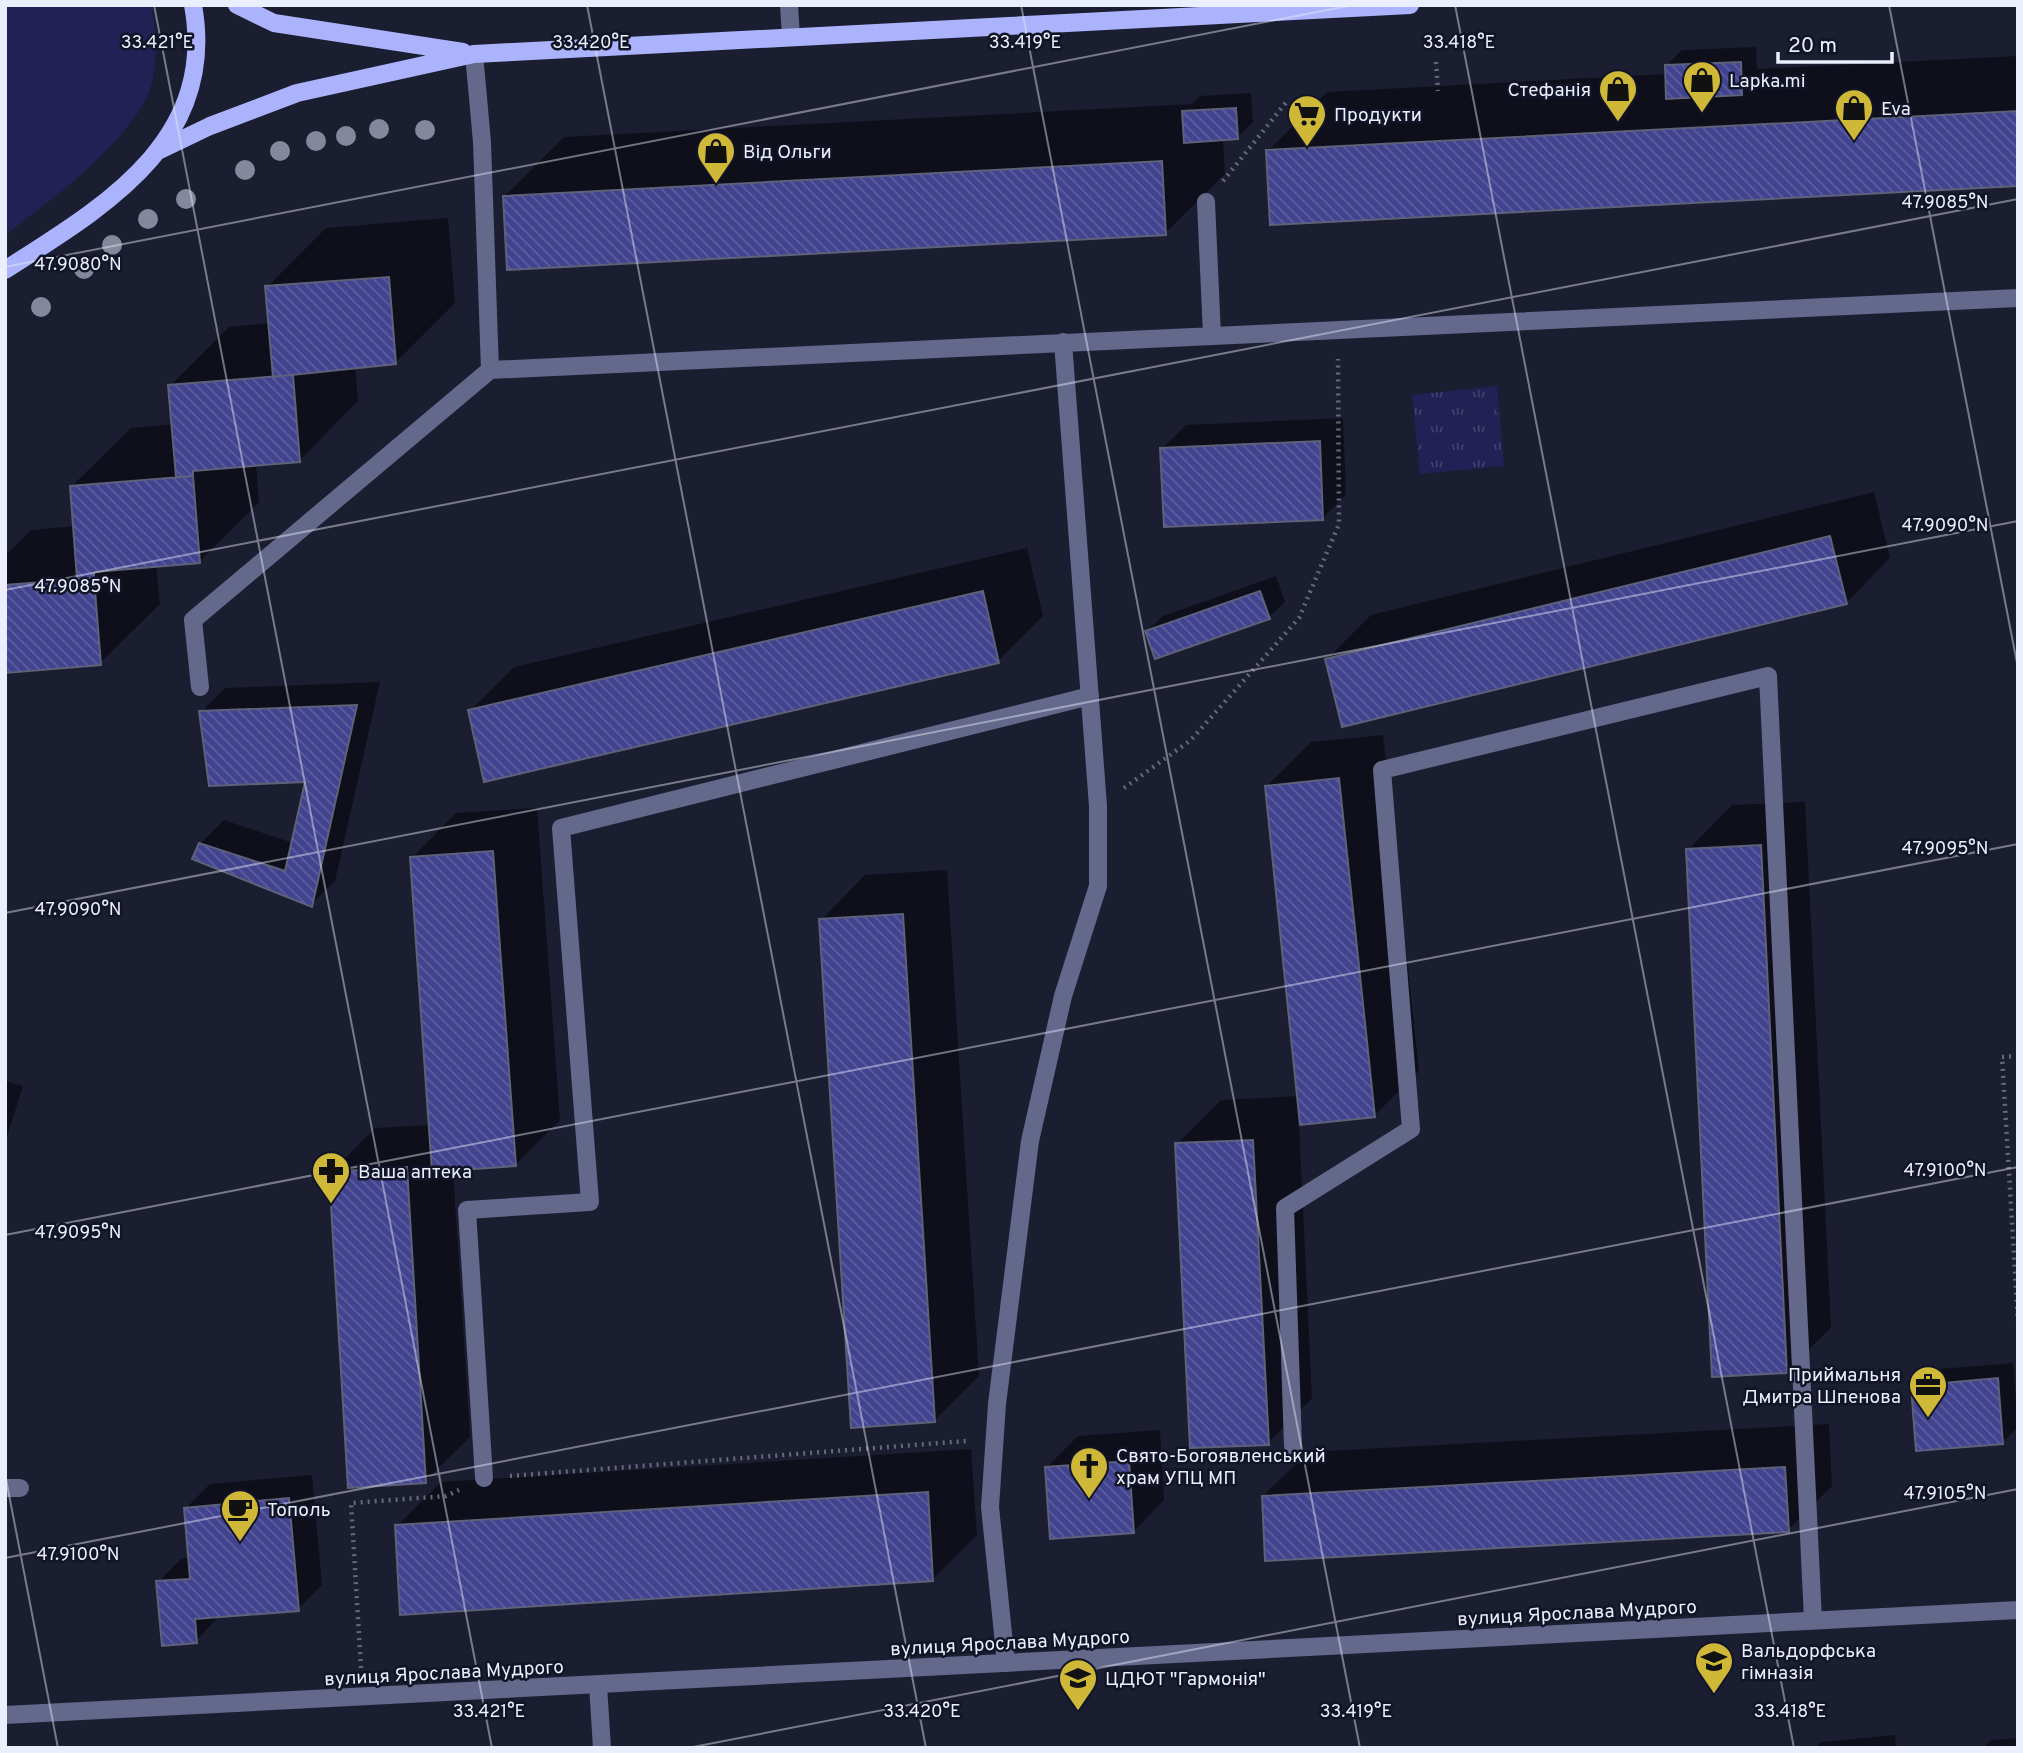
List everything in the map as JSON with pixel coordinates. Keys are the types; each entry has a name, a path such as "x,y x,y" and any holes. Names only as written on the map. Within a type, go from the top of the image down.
{"main road":[{"path":"5,270 113,197 141,173 160,150 178,117 191,81 197,30 193,5"},
{"path":"237,5 274,23 474,54"},
{"path":"160,150 210,126 297,93 474,54 1410,5"}],"street":[{"path":"789,5 791,37"},
{"path":"474,54 482,142 490,370"},
{"path":"1206,202 1212,335"},
{"path":"200,687 193,620 490,370 2018,298"},
{"path":"1006,1663 990,1507 995,1439 1030,1141 1063,996 1098,886 1098,806 1063,342"},
{"path":"1293,1446 1284,1208 1411,1129 1382,770 1768,676 1813,1620"},
{"path":"484,1478 467,1210 590,1202 561,828 1090,696"},
{"name":"вулиця Ярослава Мудрого","path":"5,1715 2018,1609"},
{"path":"598,1685 601,1748"}],"path":[{"path":"1436,62 1438,91"},
{"path":"1206,202 1288,100"},
{"path":"1098,806 1191,740 1299,618 1339,524 1337,330"},
{"path":"2018,1056 2002,1057 2018,1321"},
{"path":"363,1697 351,1503 446,1496 484,1478 995,1439"}],"green space":[{"path":"5,5 150,5 156,46 151,86 142,106 128,126 66,188 5,235"},
{"path":"1497,386 1504,466 1420,474 1412,395"}],"building":[{"path":"1741,62 1742,95 1666,99 1665,65"},
{"path":"1236,108 1238,139 1184,143 1182,111"},
{"path":"2018,111 2018,186 1270,225 1266,150"},
{"path":"1162,161 1166,235 507,270 503,196"},
{"path":"389,277 396,364 273,377 265,286"},
{"path":"293,375 300,462 193,471 193,476 176,477 168,385"},
{"path":"1320,441 1323,520 1164,527 1160,448"},
{"path":"193,476 200,563 94,572 94,578 77,579 70,486"},
{"path":"1830,536 1847,604 1342,727 1325,659"},
{"path":"94,578 101,665 5,673 5,585"},
{"path":"983,591 999,663 484,782 468,710"},
{"path":"1260,591 1270,619 1155,659 1145,631"},
{"path":"357,705 312,907 192,859 199,843 285,871 305,782 209,786 199,711"},
{"path":"1339,778 1375,1117 1300,1125 1265,786"},
{"path":"1761,845 1787,1373 1712,1377 1686,849"},
{"path":"493,851 516,1166 432,1172 410,857"},
{"path":"903,914 935,1422 851,1428 819,919"},
{"path":"1253,1140 1269,1445 1190,1448 1175,1143"},
{"path":"407,1167 426,1483 348,1488 329,1172"},
{"path":"1998,1378 2003,1444 1916,1451 1911,1386"},
{"name":"Свято-Богоявленський храм УПЦ МП","path":"1129,1461 1134,1533 1050,1539 1045,1467"},
{"path":"1785,1467 1789,1532 1265,1561 1262,1496"},
{"path":"928,1492 933,1581 400,1615 395,1525"},
{"name":"Тополь","path":"289,1498 299,1611 195,1619 197,1643 162,1646 156,1581 190,1579 184,1508"}],"place":[{"name":"Lapka.mi","path":"1702,114"},
{"name":"Стефанія","path":"1618,123"},
{"name":"Eva","path":"1854,142"},
{"name":"Продукти","path":"1307,148"},
{"name":"Від Ольги","path":"716,185"},
{"name":"Ваша аптека","path":"331,1205"},
{"name":"Приймальня Дмитра Шпенова","path":"1928,1419"},
{"name":"Свято-Богоявленський храм УПЦ МП","path":"1089,1500"},
{"name":"Тополь","path":"240,1543"},
{"name":"Вальдорфська гімназія","path":"1714,1695"},
{"name":"ЦДЮТ \"Гармонія\"","path":"1078,1712"}]}
